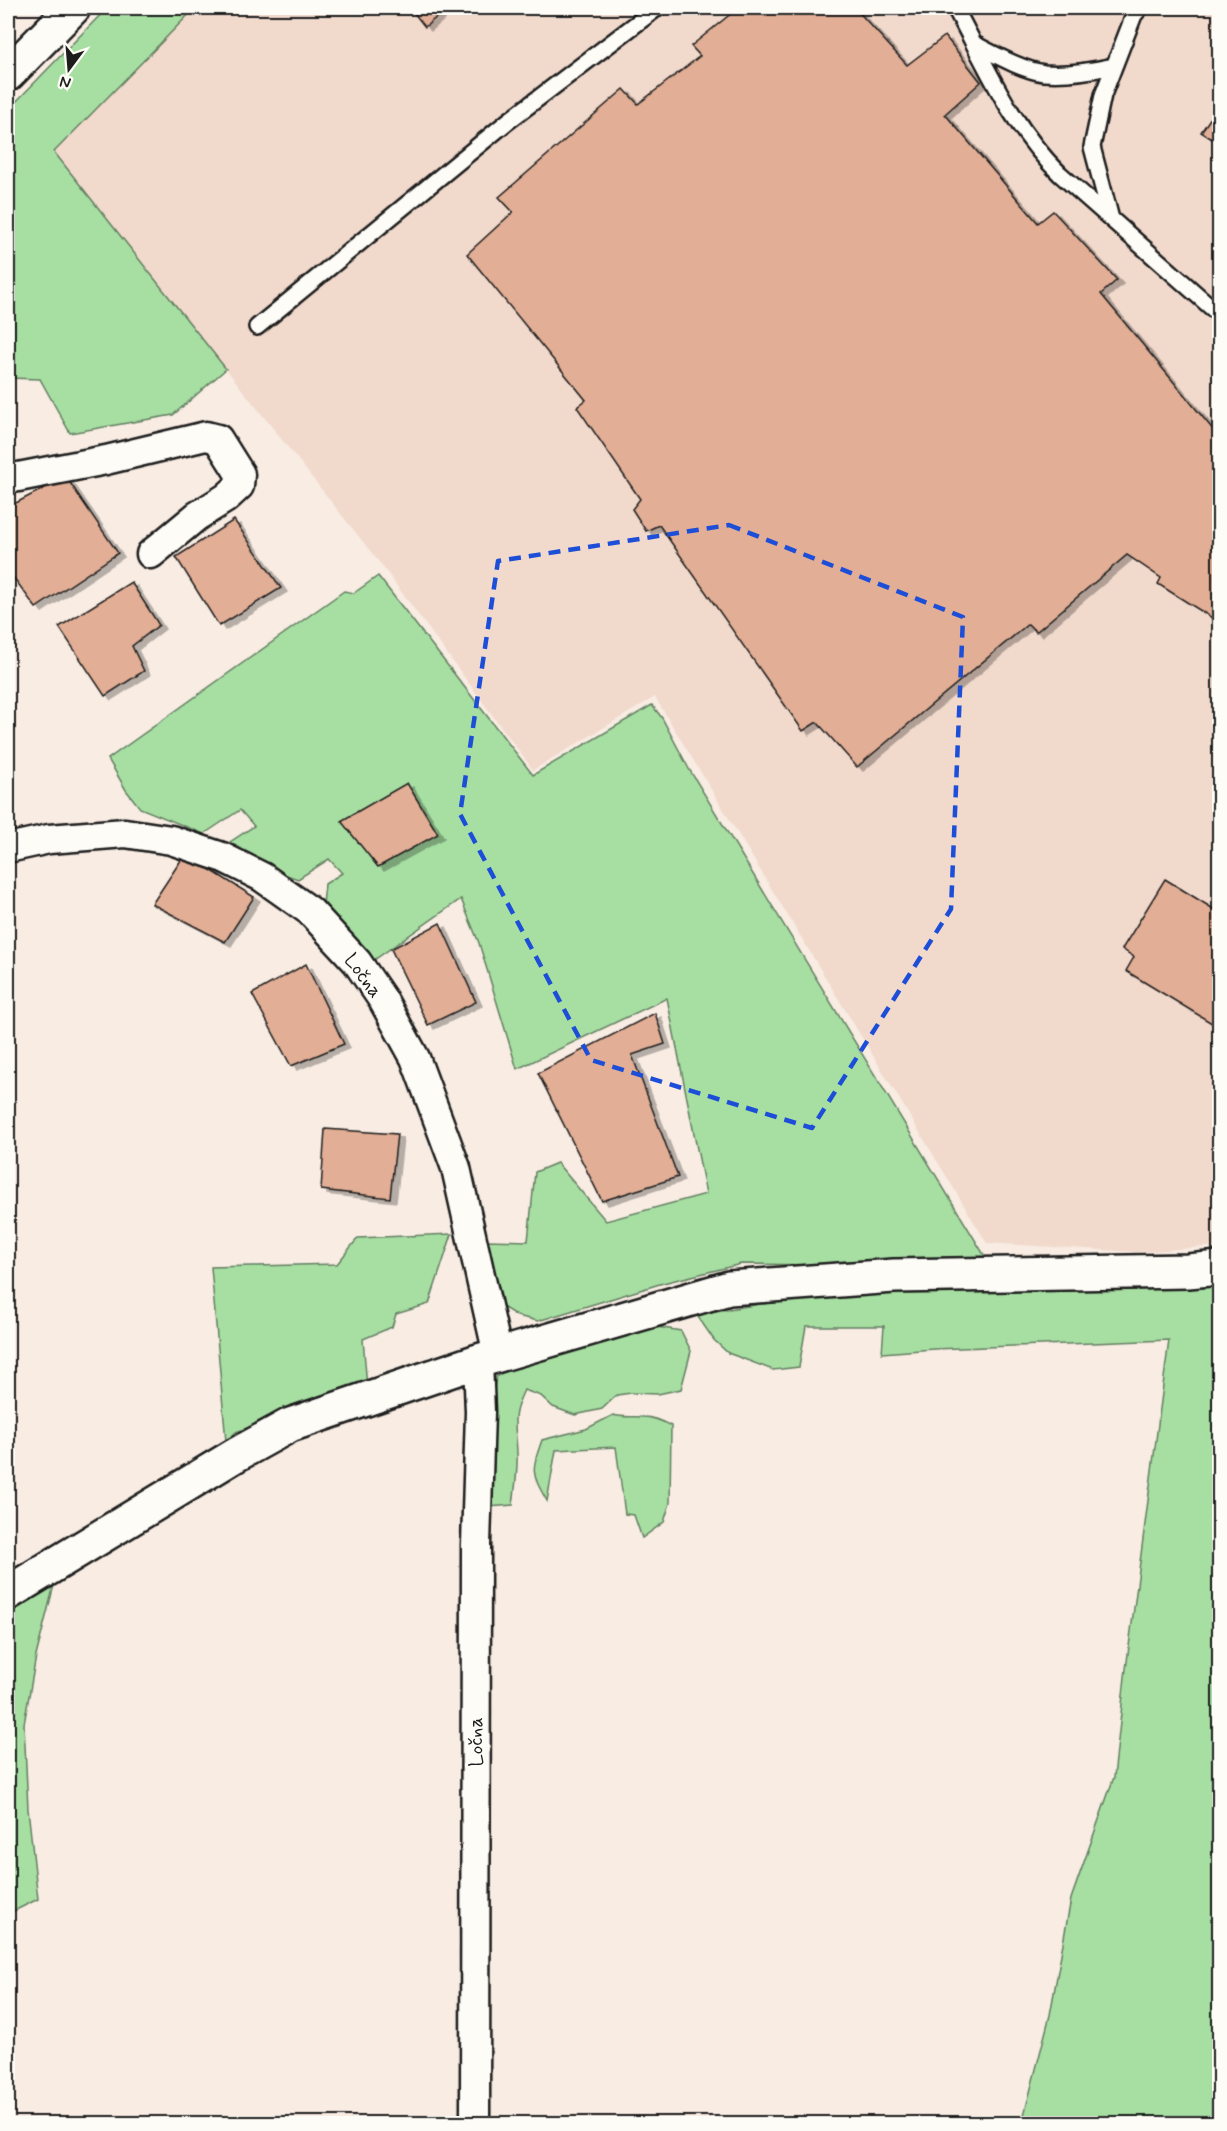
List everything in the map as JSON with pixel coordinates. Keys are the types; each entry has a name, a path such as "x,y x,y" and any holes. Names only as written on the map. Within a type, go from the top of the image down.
{"street":[{"path":"8,74 73,8"},
{"path":"8,479 106,460 206,436 218,440 240,474 239,486 226,498 197,516 151,554"},
{"name":"Ločna","path":"8,848 49,840 125,833 171,840 222,856 262,877 310,911 357,962 383,1000 415,1058 456,1168 488,1358 480,1412 476,1557 475,2124"},
{"path":"8,1593 234,1456 290,1425 488,1358 729,1288 894,1276 1188,1271 1220,1268"}],"lane":[{"path":"257,327 507,122 657,8"},
{"path":"955,8 1014,119 1038,153 1220,315"},
{"path":"1111,219 1092,147 1103,95 1134,15 1140,8"},
{"path":"974,44 1042,73 1080,73 1114,66"}],"highlighted area":[{"path":"729,525 963,617 951,909 812,1128 591,1060 460,814 498,561"}],"shaded area":[{"path":"195,8 1219,8 1219,1246 1136,1252 987,1243 655,697 533,770 383,567 54,152"}],"green space":[{"path":"107,8 195,8 54,152 226,369 173,415 70,433 40,379 8,378 8,110"},
{"path":"378,576 533,775 652,705 662,718 689,769 986,1258 835,1265 741,1264 663,1283 538,1321 517,1316 504,1308 492,1284 485,1240 528,1241 535,1172 557,1163 606,1221 706,1194 667,998 517,1069 479,943 461,899 374,960 323,905 325,884 342,873 329,859 298,879 272,870 230,842 254,826 240,810 204,834 140,808 126,790 108,759 344,591 354,593"},
{"path":"452,1234 429,1304 396,1314 392,1327 363,1339 367,1387 236,1432 226,1442 211,1267 337,1264 358,1238"},
{"path":"1219,1283 1219,2123 1022,2123 1050,2015 1071,1899 1114,1777 1169,1340 882,1353 884,1326 806,1326 799,1367 773,1370 728,1353 714,1340 696,1314 808,1297 948,1285"},
{"path":"645,1325 681,1331 691,1351 681,1389 658,1394 617,1395 602,1409 575,1415 553,1407 541,1396 524,1390 515,1415 517,1466 513,1505 488,1507 486,1435 496,1377 521,1360"},
{"path":"613,1415 650,1418 671,1426 670,1503 664,1522 642,1538 634,1515 625,1514 616,1447 556,1450 547,1501 535,1478 536,1459 542,1440 586,1429"},
{"path":"55,1581 36,1656 24,1724 28,1809 38,1899 8,1914 8,1612"}],"building":[{"path":"410,8 447,8 425,27"},
{"path":"738,8 855,8 907,65 945,36 981,82 945,114 1038,223 1053,211 1117,280 1101,294 1220,438 1220,623 1158,584 1161,578 1127,555 1036,632 1028,624 857,767 817,722 803,731 659,525 646,531 632,509 640,499 577,407 586,400 467,254 513,212 499,197 624,89 638,104 700,56 691,46"},
{"path":"1220,104 1220,144 1201,132"},
{"path":"66,477 118,553 36,608 8,570 8,507"},
{"path":"234,520 281,588 219,626 176,557"},
{"path":"131,582 159,625 132,646 144,671 105,696 59,627"},
{"path":"407,783 438,834 378,867 341,821"},
{"path":"185,854 254,897 225,942 152,904"},
{"path":"1165,879 1220,913 1220,1028 1126,971 1134,957 1122,949"},
{"path":"440,923 476,1002 428,1025 391,949"},
{"path":"306,964 344,1044 291,1066 252,994"},
{"path":"655,1013 665,1044 632,1055 678,1177 602,1201 538,1073"},
{"path":"325,1129 397,1134 390,1198 321,1190"}]}
